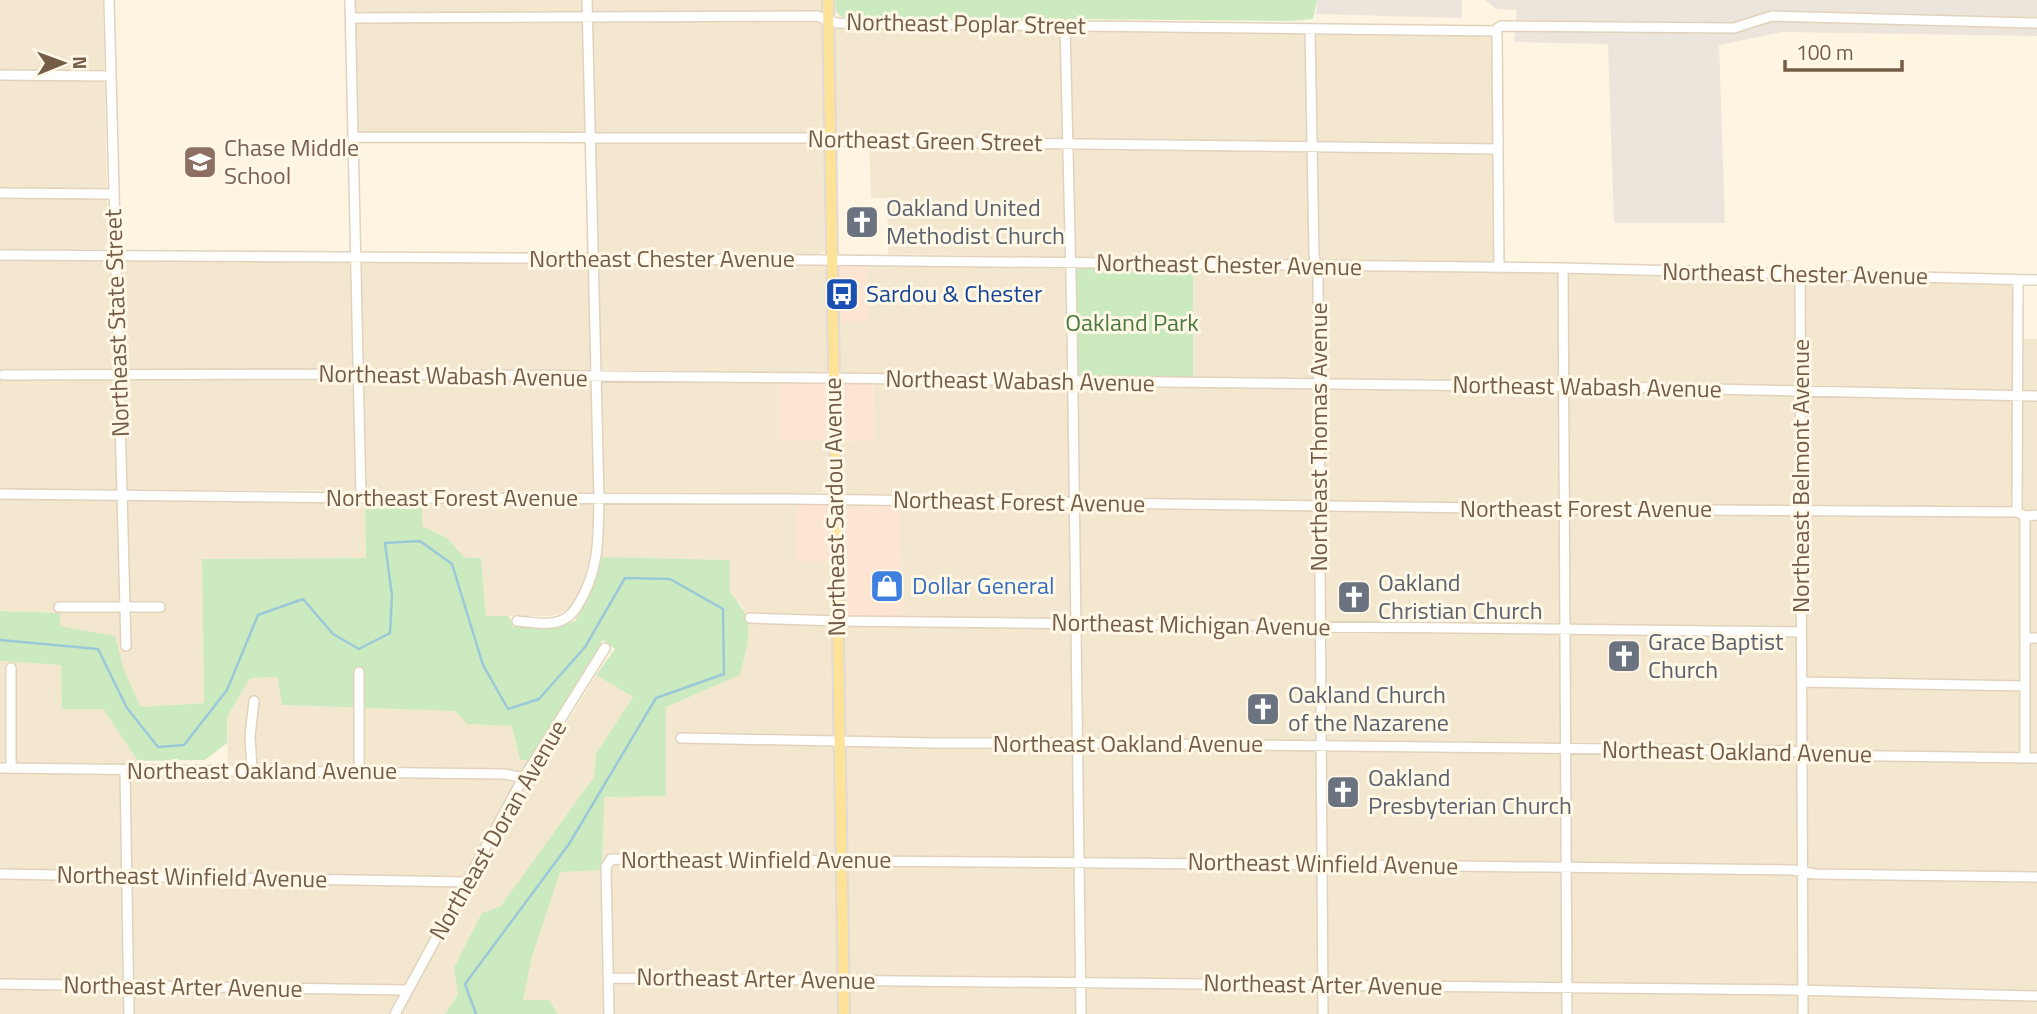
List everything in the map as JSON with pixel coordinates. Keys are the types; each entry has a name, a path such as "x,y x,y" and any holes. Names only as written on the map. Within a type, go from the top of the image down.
{"main road":[{"name":"Northeast Sardou Avenue","path":"828,0 844,1014"}],"street":[{"name":"Northeast State Street","path":"109,0 126,646"},
{"path":"350,0 361,498"},
{"path":"517,621 550,623 564,620 576,610 595,570 599,498 587,0"},
{"name":"Northeast Poplar Street","path":"351,18 817,16 836,23 1494,31 1501,26 1734,28 1772,16 2037,23"},
{"path":"1065,25 1071,264 1081,1014"},
{"name":"Northeast Thomas Avenue","path":"1310,29 1314,255 1317,266 1320,384 1323,1014"},
{"path":"1494,31 1497,35 1499,268"},
{"path":"0,75 111,76"},
{"name":"Northeast Green Street","path":"353,137 820,138 1497,149"},
{"path":"0,193 114,194"},
{"name":"Northeast Chester Avenue","path":"0,256 592,258 1563,268 2037,280"},
{"path":"1563,268 1567,1014"},
{"name":"Northeast Belmont Avenue","path":"1800,273 1803,1014"},
{"path":"2018,280 2016,396 2025,638 2025,758"},
{"name":"Northeast Wabash Avenue","path":"3,375 359,374 1800,390 2037,396"},
{"name":"Northeast Forest Avenue","path":"0,494 835,499 2037,515"},
{"path":"59,607 160,607"},
{"name":"Northeast Michigan Avenue","path":"750,618 1565,631 1801,632"},
{"path":"2025,638 2037,638"},
{"name":"Northeast Doran Avenue","path":"395,1014 524,778 605,648"},
{"path":"5,768 11,668"},
{"path":"359,672 359,771"},
{"path":"1802,682 2025,686"},
{"path":"252,769 250,736 254,701"},
{"name":"Northeast Oakland Avenue","path":"681,738 1795,751 1812,755 2037,758"},
{"name":"Northeast Oakland Avenue","path":"5,768 359,771 505,774 524,778"},
{"path":"125,770 129,1014"},
{"name":"Northeast Winfield Avenue","path":"608,978 606,867 609,861 841,859 1322,864 1793,870 2037,877"},
{"name":"Northeast Winfield Avenue","path":"0,874 467,882"},
{"path":"608,978 608,1014"},
{"name":"Northeast Arter Avenue","path":"608,978 2037,996"},
{"name":"Northeast Arter Avenue","path":"0,984 408,990"}],"shaded area":[{"path":"0,0 103,0 108,243 104,249 0,250"},
{"path":"352,0 822,0 825,250 809,256 599,252 596,249 594,133 359,132 356,129"},
{"path":"1317,0 1462,0 1462,18 1316,14"},
{"path":"1485,0 2037,0 2037,36 1782,32 1719,45 1725,223 1614,223 1608,44 1514,42 1517,10 1496,9"},
{"path":"839,27 1490,34 1493,36 1495,259 1490,263 888,254 887,198 871,198 869,137 846,137 835,133 833,35"},
{"path":"0,260 523,261 823,265 826,272 827,372 777,374 779,439 829,440 828,492 797,493 797,562 831,562 839,1014 558,1014 549,1000 523,1001 532,957 560,871 602,870 603,797 666,707 744,608 730,592 730,560 592,557 580,592 569,608 559,614 486,616 481,558 465,558 447,538 422,526 421,491 0,489"},
{"path":"842,265 866,265 867,322 839,321 837,270"},
{"path":"866,265 1063,269 1066,276 1068,387 1192,387 1193,269 1642,273 2010,284 2013,290 2013,339 2037,339 2037,1014 850,1014 844,629 851,625 903,626 899,494 846,494 841,490 840,441 875,440 873,374 843,373 839,367 839,321 867,321"},
{"path":"777,381 826,384 829,440 778,439"},
{"path":"846,383 873,384 875,440 840,441 839,388"},
{"path":"0,499 365,502 366,558 202,559 204,703 141,707 124,670 115,637 60,626 59,613 0,611"},
{"path":"797,503 829,505 831,562 797,562"},
{"path":"842,505 900,505 903,618 851,617 843,611 841,511"},
{"path":"0,661 61,665 103,709 138,761 139,775 228,774 227,717 250,678 277,677 282,705 455,711 468,724 513,726 520,760 544,760 596,675 633,697 596,753 594,777 454,968 458,995 445,1014 0,1014"}],"green space":[{"path":"835,0 1317,0 1313,19 1289,21 842,17 836,12"},
{"name":"Oakland Park","path":"1071,263 1193,265 1193,383 1072,382"},
{"path":"422,501 422,526 447,538 465,558 481,558 486,616 509,616 513,627 558,627 575,621 594,585 602,557 730,560 730,592 739,603 747,622 747,641 740,675 666,707 666,796 604,797 602,870 560,872 532,957 523,1000 549,1000 558,1014 445,1014 458,995 454,968 482,913 500,907 594,777 596,753 633,697 596,675 615,649 603,640 529,760 520,760 512,726 467,724 455,711 282,705 277,677 250,678 227,717 227,743 205,760 138,761 103,709 62,709 61,665 0,661 0,611 60,613 60,626 115,636 124,670 141,707 204,703 202,559 366,558 365,502"}],"waterway":[{"path":"0,640 98,649 127,708 158,747 184,745 227,690 258,615 303,599 333,634 359,649 390,633 392,596 385,543 420,541 452,564 483,665 508,709 539,699 585,647 625,578 670,579 723,609 724,674 656,698 569,844 465,984 476,1014"}],"place":[{"name":"Chase Middle School","path":"200,162"},
{"name":"Oakland United Methodist Church","path":"862,222"},
{"name":"Sardou & Chester","path":"842,294"},
{"name":"Dollar General","path":"887,586"},
{"name":"Oakland Christian Church","path":"1354,597"},
{"name":"Grace Baptist Church","path":"1624,656"},
{"name":"Oakland Church of the Nazarene","path":"1263,709"},
{"name":"Oakland Presbyterian Church","path":"1343,792"}]}
